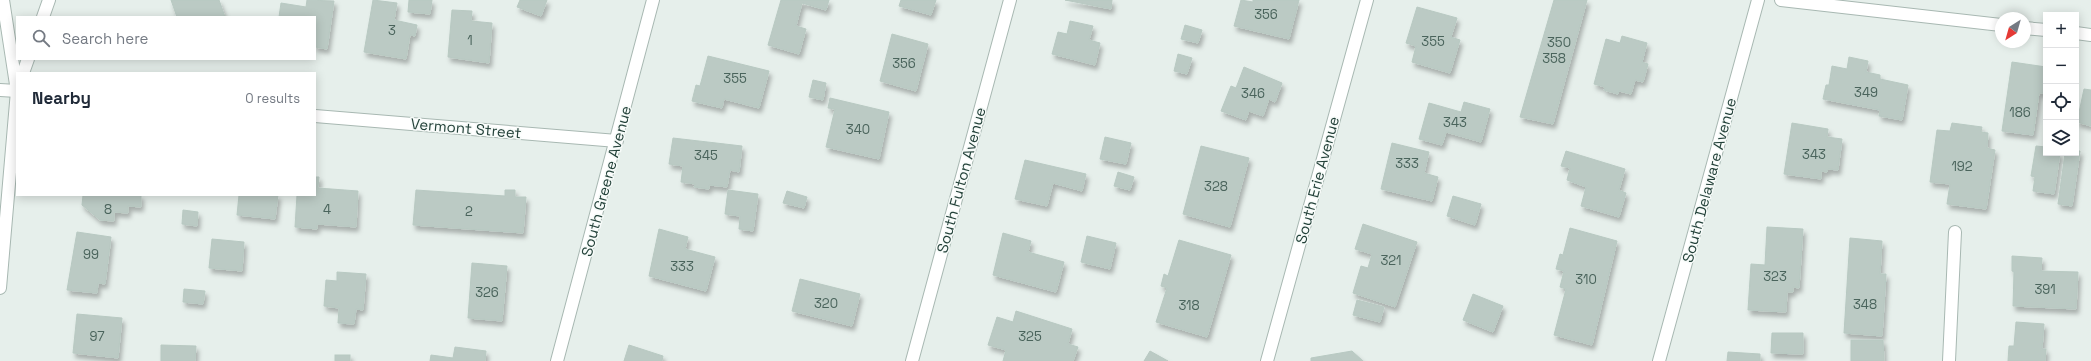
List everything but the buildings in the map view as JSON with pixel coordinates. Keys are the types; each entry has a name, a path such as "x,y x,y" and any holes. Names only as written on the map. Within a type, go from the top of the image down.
{"street":[{"path":"3,0 16,84"},
{"path":"43,16 49,0"},
{"name":"South Greene Avenue","path":"557,361 617,141 653,0"},
{"name":"South Fulton Avenue","path":"912,361 1010,0"},
{"name":"South Erie Avenue","path":"1267,361 1367,0"},
{"name":"South Delaware Avenue","path":"1659,361 1758,0"},
{"path":"1780,0 1995,24"},
{"path":"2031,29 2043,30"},
{"path":"2079,34 2091,35"},
{"path":"23,72 28,60"},
{"path":"0,90 16,91"},
{"path":"0,288 16,103"},
{"name":"Vermont Street","path":"316,116 617,141"},
{"path":"1949,361 1956,232"}]}
